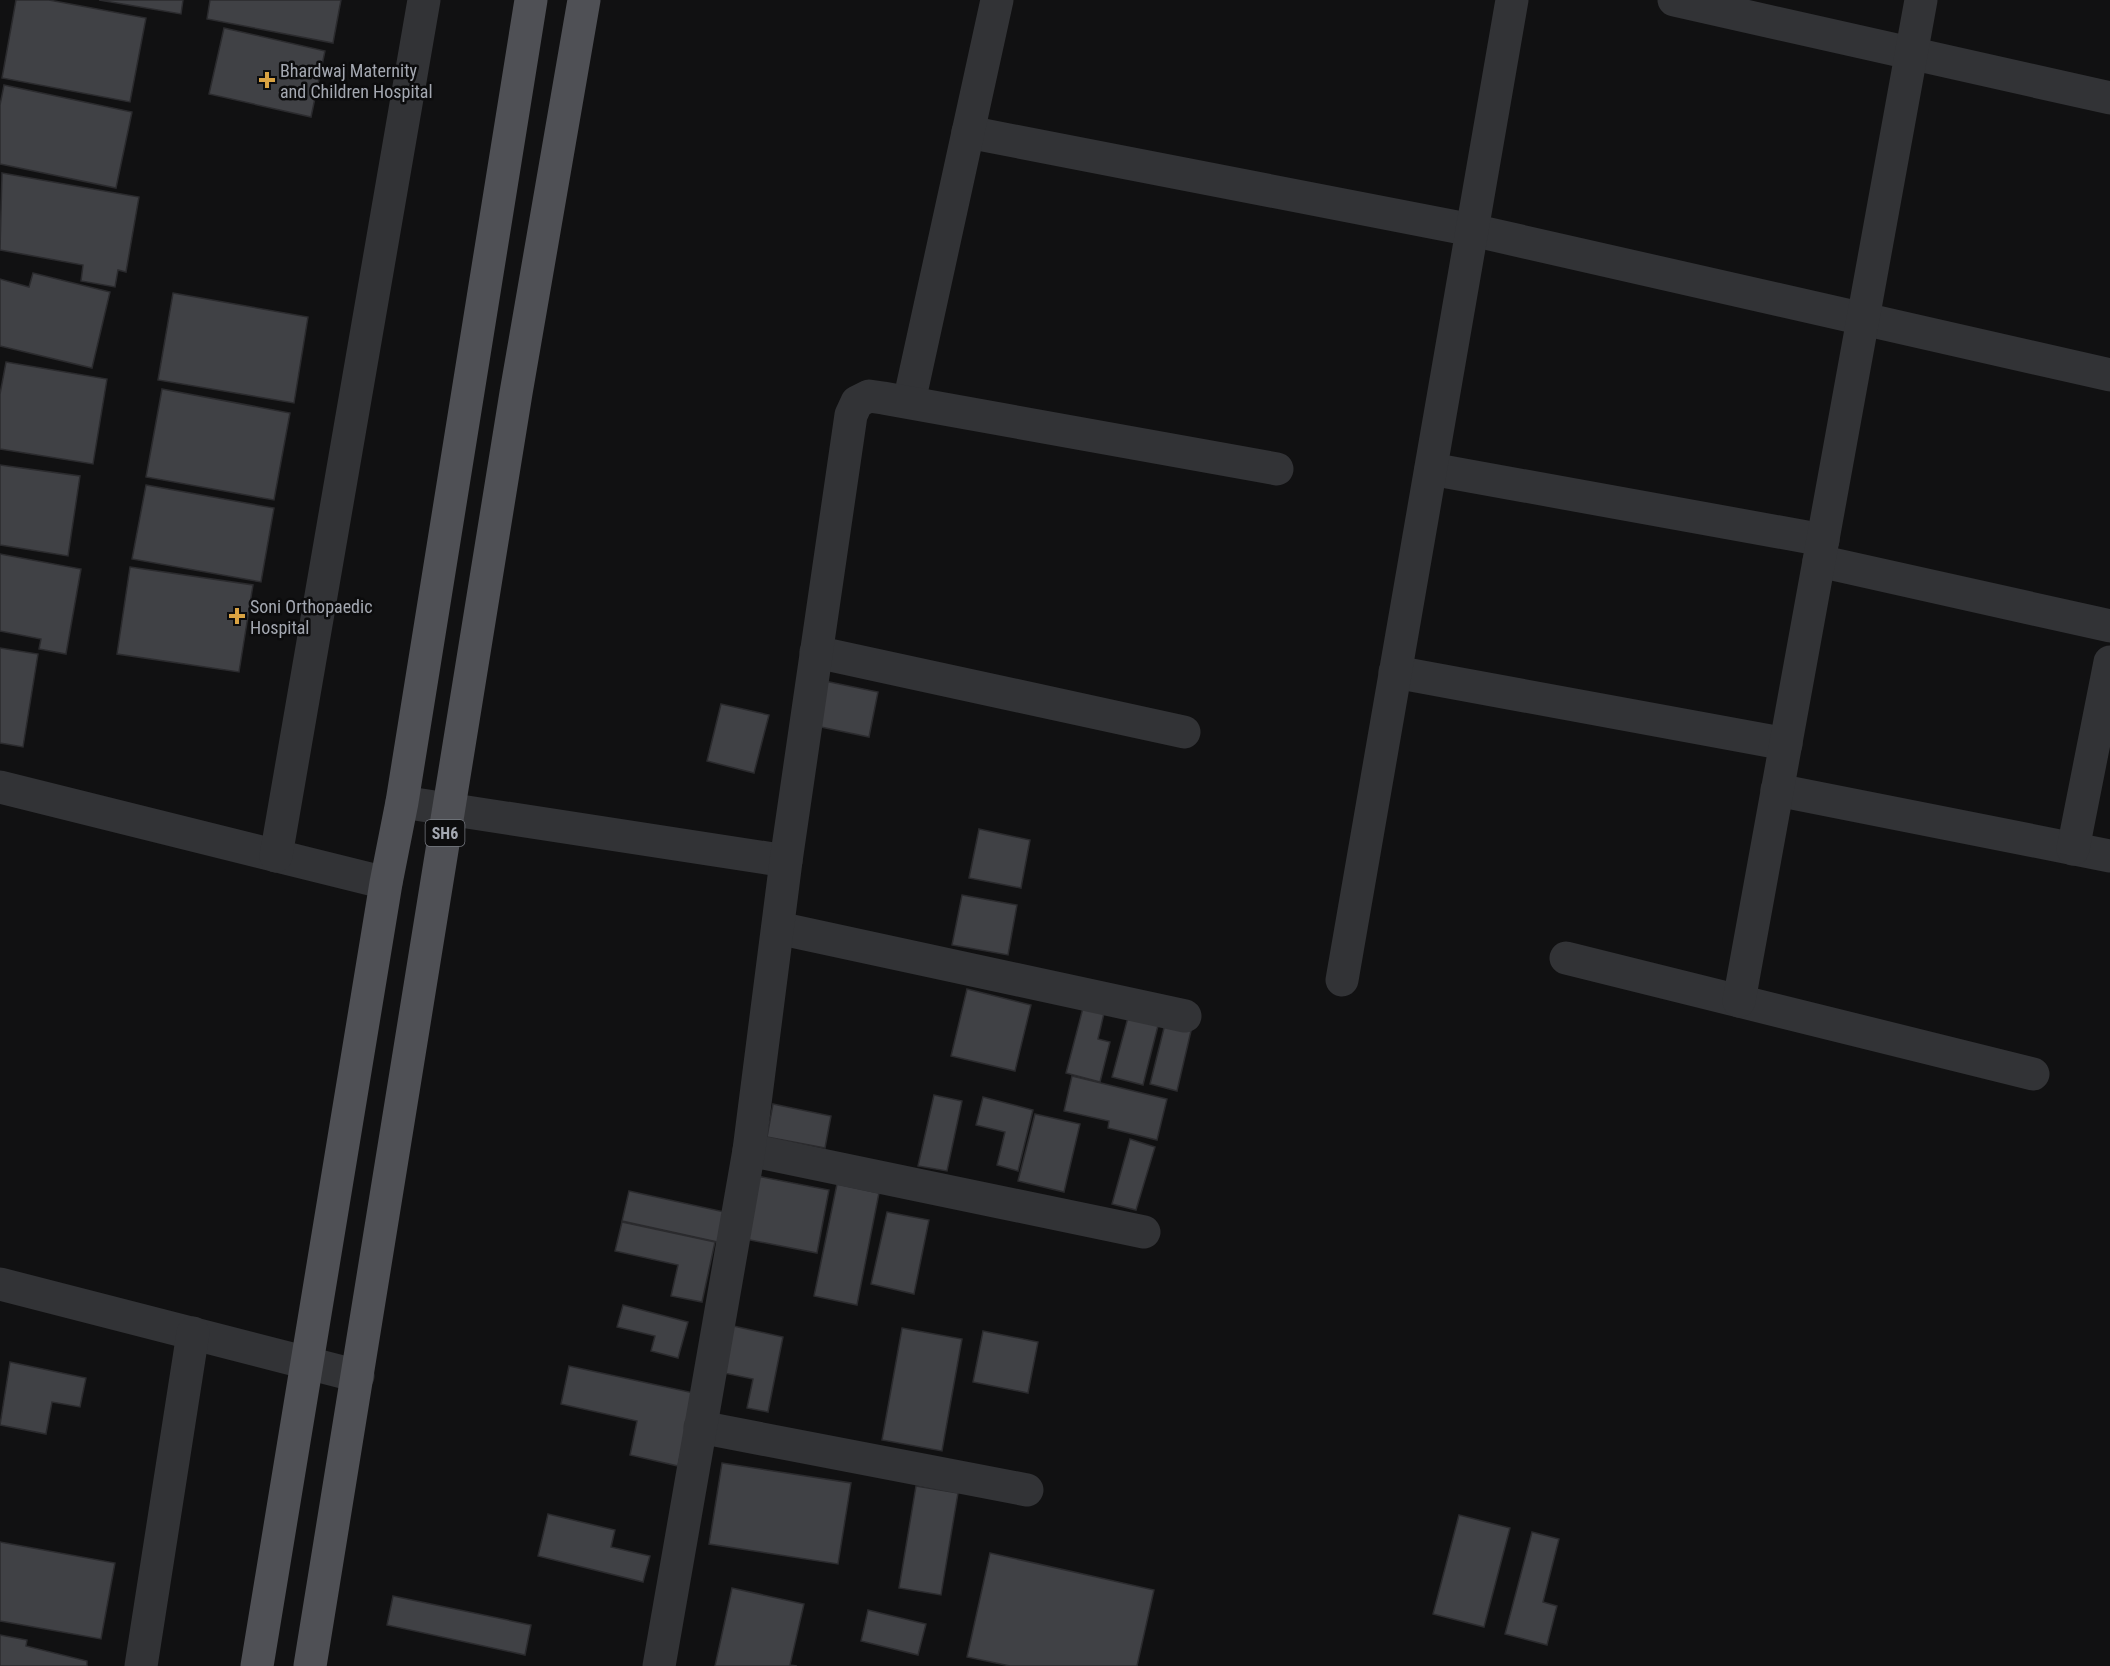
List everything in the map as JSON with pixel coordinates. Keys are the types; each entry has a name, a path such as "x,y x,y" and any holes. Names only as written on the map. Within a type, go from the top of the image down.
{"main road":[{"name":"SH6","path":"257,1666 386,883 402,801 531,0"},
{"name":"SH6","path":"310,1666 514,405 584,0"}],"street":[{"path":"276,856 424,0"},
{"path":"909,402 997,0"},
{"path":"1342,980 1512,0"},
{"path":"1674,0 2110,98"},
{"path":"1739,1001 1921,0"},
{"path":"968,132 1472,230 2110,375"},
{"path":"659,1666 749,1150 786,861 816,652 851,415 857,402 868,396 909,402 1277,469"},
{"path":"1431,469 1821,551 2110,626"},
{"path":"816,652 1184,732"},
{"path":"2073,849 2110,662"},
{"path":"1395,672 1786,744"},
{"path":"0,787 386,883"},
{"path":"1777,790 2110,856"},
{"path":"402,801 786,861"},
{"path":"778,928 1185,1016"},
{"path":"1566,958 2033,1074"},
{"path":"749,1150 1144,1232"},
{"path":"0,1284 358,1376"},
{"path":"141,1666 193,1333"},
{"path":"700,1427 1027,1490"}],"building":[{"path":"16,0 49,0 146,18 130,102 2,78"},
{"path":"99,0 183,0 181,14"},
{"path":"210,0 341,0 333,43 207,19"},
{"path":"224,28 325,51 311,117 209,94"},
{"path":"4,85 132,112 116,188 0,164 0,105"},
{"path":"2,173 139,197 126,272 118,270 115,287 81,281 83,265 0,250"},
{"path":"33,273 110,292 92,368 0,346 0,279 29,287"},
{"path":"173,293 308,317 294,403 158,380"},
{"path":"6,362 107,379 93,464 0,449 0,394"},
{"path":"162,389 290,413 274,500 146,477"},
{"path":"0,465 80,476 68,556 0,545"},
{"path":"146,485 274,508 261,582 132,559"},
{"path":"0,554 81,569 66,654 39,649 41,639 0,631"},
{"path":"130,567 253,585 239,672 117,654"},
{"path":"0,648 38,654 23,747 0,743"},
{"path":"820,680 878,692 869,737 811,725"},
{"path":"721,704 769,715 754,773 707,761"},
{"path":"979,829 1030,840 1021,888 969,878"},
{"path":"962,895 1017,905 1008,955 952,945"},
{"path":"967,989 1031,1005 1015,1071 951,1056"},
{"path":"1084,1004 1105,1009 1098,1039 1110,1042 1100,1082 1066,1073"},
{"path":"1130,1010 1160,1018 1143,1085 1112,1077"},
{"path":"1165,1024 1191,1031 1177,1091 1150,1084"},
{"path":"1072,1076 1167,1099 1157,1140 1108,1128 1109,1121 1064,1111"},
{"path":"934,1095 962,1101 947,1171 918,1166"},
{"path":"983,1097 1033,1110 1018,1171 997,1165 1005,1132 976,1125"},
{"path":"773,1104 831,1116 825,1148 767,1137"},
{"path":"1035,1114 1080,1124 1064,1192 1018,1181"},
{"path":"1130,1139 1155,1147 1136,1210 1112,1204"},
{"path":"757,1176 829,1190 817,1253 745,1239"},
{"path":"837,1184 879,1193 857,1305 814,1296"},
{"path":"629,1191 729,1213 722,1243 622,1221"},
{"path":"887,1212 929,1220 914,1294 871,1284"},
{"path":"622,1222 715,1242 702,1302 671,1296 678,1265 615,1251"},
{"path":"623,1305 688,1322 678,1358 651,1351 655,1336 617,1327"},
{"path":"729,1325 783,1337 768,1412 747,1408 753,1379 719,1372"},
{"path":"902,1328 962,1339 942,1451 882,1440"},
{"path":"983,1331 1038,1342 1028,1393 973,1382"},
{"path":"10,1362 86,1378 80,1407 52,1402 46,1434 0,1425"},
{"path":"569,1366 694,1393 678,1466 630,1455 637,1421 561,1404"},
{"path":"722,1463 851,1483 838,1564 709,1544"},
{"path":"916,1486 958,1493 941,1595 899,1588"},
{"path":"548,1514 615,1530 611,1547 650,1556 643,1582 538,1556"},
{"path":"1459,1515 1510,1528 1484,1627 1433,1614"},
{"path":"1532,1532 1559,1539 1543,1602 1557,1606 1547,1645 1505,1634"},
{"path":"0,1542 115,1563 101,1639 0,1621"},
{"path":"990,1553 1154,1590 1137,1666 1010,1666 967,1657"},
{"path":"732,1588 804,1604 790,1665 797,1666 715,1666"},
{"path":"393,1596 531,1625 525,1655 387,1625"},
{"path":"868,1610 926,1624 918,1655 861,1641"},
{"path":"0,1635 27,1640 26,1646 87,1661 87,1666 0,1666"}],"place":[{"name":"Bhardwaj Maternity and Children Hospital","path":"267,80"},
{"name":"Soni Orthopaedic Hospital","path":"237,616"}]}
